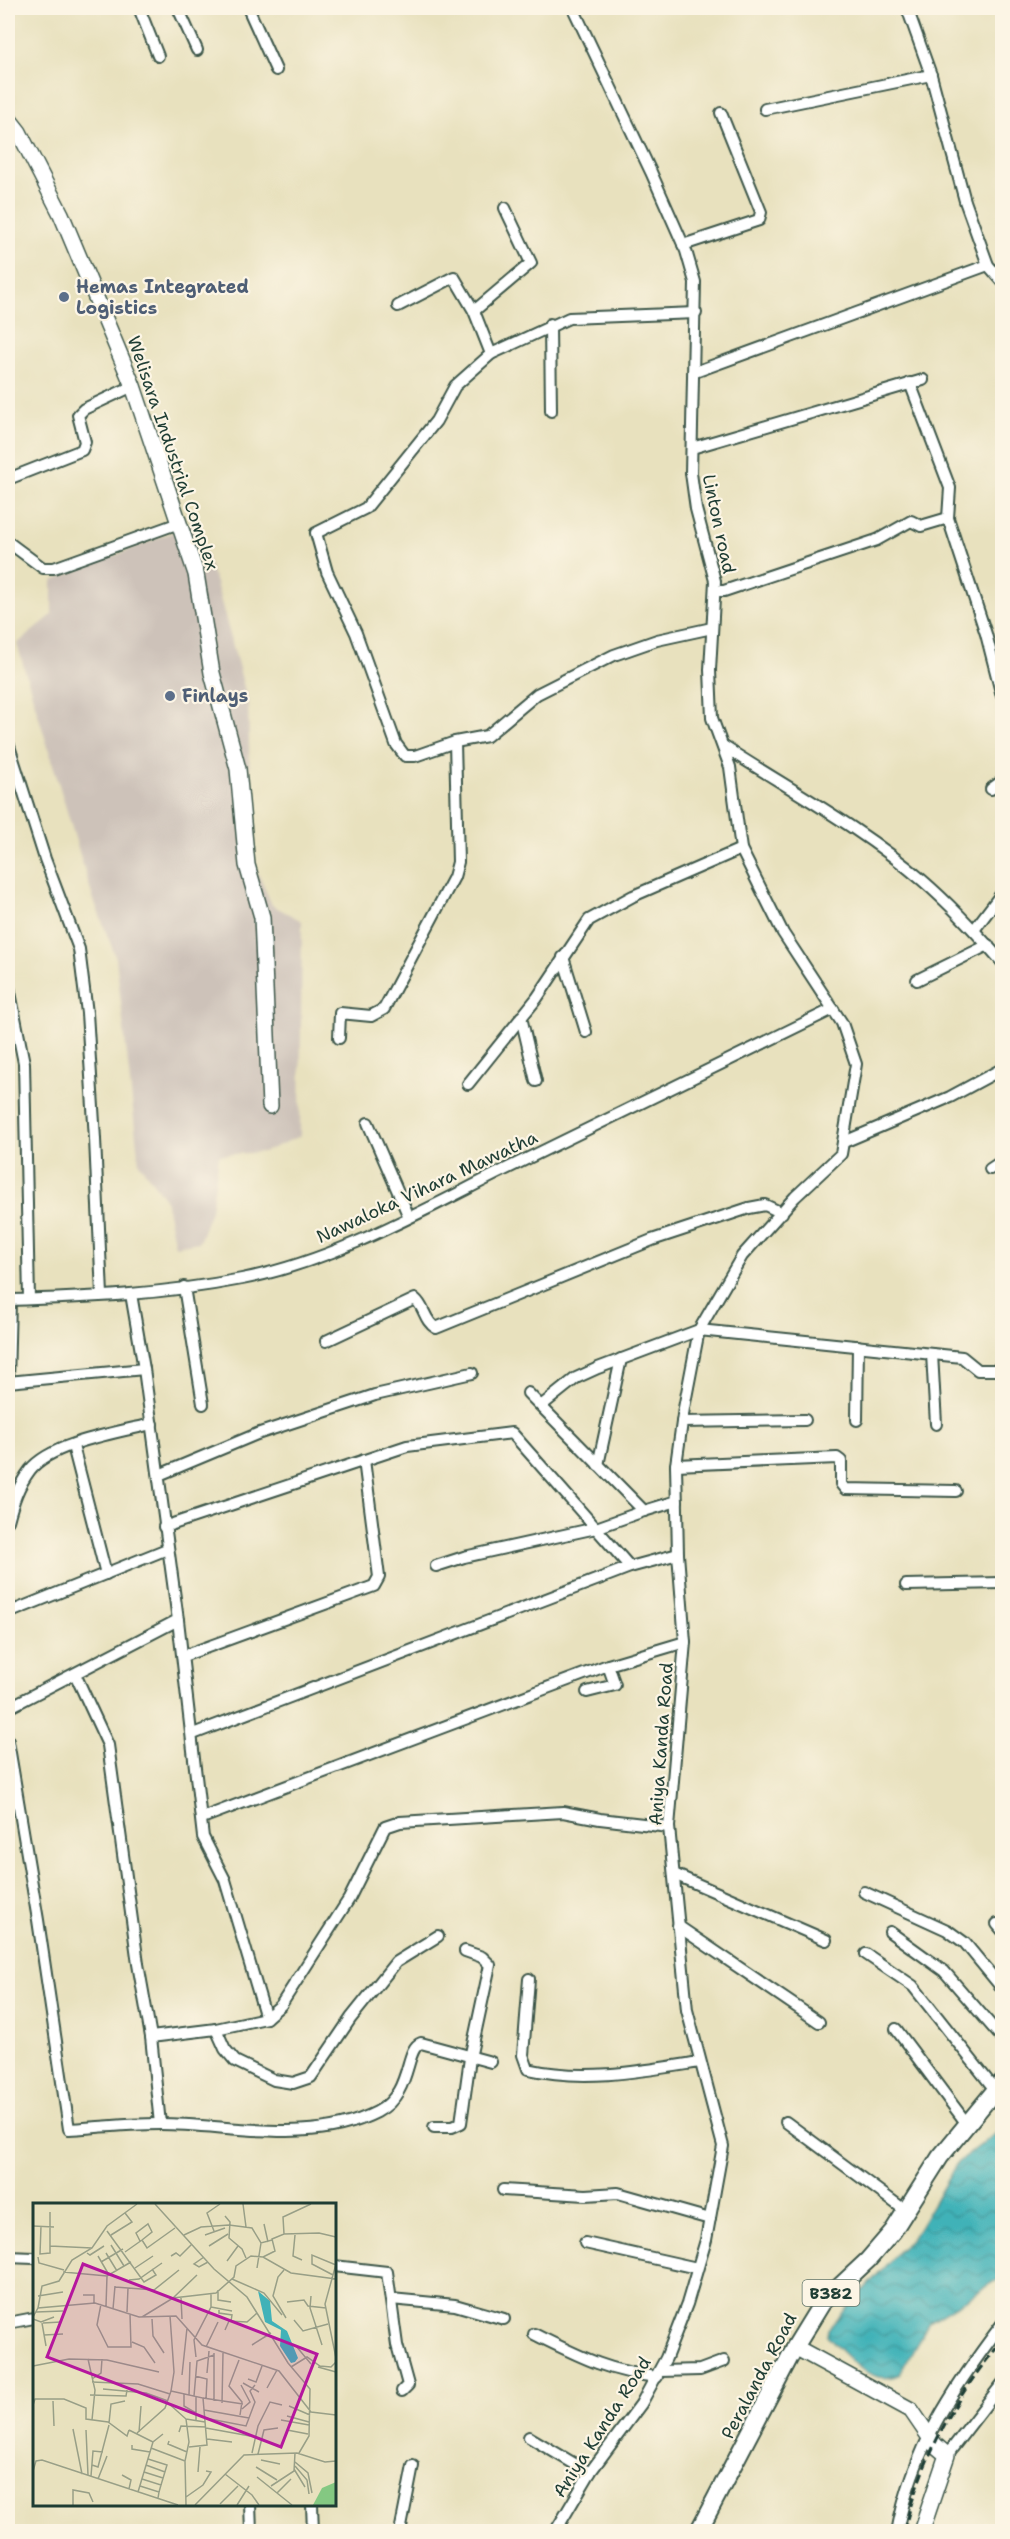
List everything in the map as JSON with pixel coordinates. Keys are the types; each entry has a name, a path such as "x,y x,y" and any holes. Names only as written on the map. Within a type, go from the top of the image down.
{"main road":[{"name":"Peralanda Road","path":"698,2532 795,2346 822,2303 868,2260 906,2211 940,2157 999,2086"}],"street":[{"path":"139,8 158,56"},
{"path":"178,8 197,50"},
{"path":"248,8 276,70"},
{"name":"Linton road","path":"573,8 683,245 695,282 695,372 691,473 696,509 715,581 710,670 712,718 723,746 734,786 741,849 783,933 833,1009"},
{"path":"907,8 931,75 965,201 988,265 1002,281"},
{"path":"765,109 931,75"},
{"path":"683,245 759,220 761,212 721,113"},
{"name":"Welisara Industrial Complex","path":"8,118 19,132 62,214 133,386 196,574 212,674 238,769 247,865 262,917 270,1106"},
{"path":"474,311 531,263 505,208"},
{"path":"695,372 988,265"},
{"path":"398,306 454,277 474,311 491,354"},
{"path":"696,313 569,318 550,324 491,354 455,386 436,421 366,508 316,533 327,572 356,633 396,744 405,756 415,756 455,742 487,736 537,694 614,655 657,640 712,628"},
{"path":"550,324 551,411"},
{"path":"692,448 923,380"},
{"path":"910,383 950,488 948,518 986,634 1002,696"},
{"path":"8,478 82,450 85,442 78,415 84,409 133,386"},
{"path":"715,591 724,591 877,540 911,521 921,526 948,518"},
{"path":"8,542 43,568 54,568 179,523"},
{"path":"339,1038 340,1013 371,1016 384,1009 453,876 458,862 455,742"},
{"path":"8,743 45,859 79,950 92,1093 102,1295"},
{"path":"723,746 884,851 921,879 974,930 1002,962"},
{"path":"991,789 1002,781"},
{"path":"468,1084 521,1017 589,920 633,896 741,849"},
{"path":"974,930 1002,893"},
{"path":"917,980 988,945"},
{"path":"563,957 586,1032"},
{"path":"8,982 24,1063 29,1299"},
{"name":"Nawaloka Vihara Mawatha","path":"9,1300 131,1294 243,1279 319,1257 410,1217 833,1009"},
{"name":"Aniya Kanda Road","path":"555,2532 590,2473 641,2404 659,2374 687,2304 710,2219 723,2146 687,2010 669,1827 685,1642 678,1554 676,1465 699,1330 742,1256 842,1154 856,1064 842,1023 833,1009"},
{"path":"521,1017 536,1081"},
{"path":"844,1142 950,1097 1002,1069"},
{"path":"368,1123 410,1217"},
{"path":"990,1169 1002,1161"},
{"path":"326,1341 415,1299 421,1303 428,1324 436,1328 652,1240 748,1208 765,1205 782,1213"},
{"path":"184,1287 203,1404"},
{"path":"131,1294 159,1475 167,1550 193,1734 203,1837 225,1880 266,2018"},
{"path":"9,1300 8,1382 144,1369"},
{"path":"541,1406 576,1378 699,1330 932,1354 962,1358 978,1370 1002,1370"},
{"path":"857,1420 858,1346"},
{"path":"932,1354 936,1424"},
{"path":"598,1465 621,1359"},
{"path":"159,1475 257,1434 375,1395 472,1373"},
{"path":"528,1393 644,1511"},
{"path":"682,1422 805,1420"},
{"path":"8,1521 17,1490 31,1468 46,1456 152,1424"},
{"path":"164,1527 407,1446 512,1433 630,1567"},
{"path":"73,1446 106,1574"},
{"path":"676,1465 837,1458 841,1461 842,1487 845,1489 956,1491"},
{"path":"183,1656 374,1586 379,1577 363,1461"},
{"path":"436,1566 464,1557 596,1528 677,1501"},
{"path":"8,1599 9,1613 167,1550"},
{"path":"193,1734 630,1567 678,1554"},
{"path":"906,1585 1002,1583"},
{"path":"8,1708 178,1620"},
{"path":"202,1818 608,1665 685,1642"},
{"path":"587,1692 615,1686 608,1665"},
{"path":"75,1674 108,1745 138,1964 151,2037 160,2124"},
{"path":"8,1741 38,1920 69,2129 160,2124 301,2130 329,2126 376,2112 391,2102 405,2081 411,2051 421,2043 491,2062"},
{"path":"151,2037 216,2029 266,2018 281,2005 349,1899 385,1827 400,1822 563,1812 669,1827"},
{"path":"674,1875 826,1940"},
{"path":"864,1892 947,1930 965,1943 1002,1988"},
{"path":"678,1926 819,2022"},
{"path":"890,1932 945,1971 1002,2038"},
{"path":"216,2029 225,2049 235,2061 274,2080 293,2083 312,2078 351,2018 396,1962 438,1936"},
{"path":"434,2127 452,2127 461,2123 470,2058 490,1965 482,1957 465,1951"},
{"path":"866,1954 913,1986 999,2086"},
{"path":"529,1978 523,2055 528,2069 547,2073 581,2075 621,2074 700,2062"},
{"path":"896,2029 967,2124"},
{"path":"786,2122 906,2211"},
{"path":"503,2190 586,2195 618,2193 710,2219"},
{"path":"585,2243 697,2268"},
{"path":"8,2257 33,2258"},
{"path":"336,2266 387,2272 397,2345 408,2385 402,2391"},
{"path":"391,2299 455,2305 504,2319"},
{"path":"8,2323 33,2318"},
{"path":"897,2532 916,2461 928,2434 968,2369 1002,2324"},
{"path":"534,2334 590,2361 623,2373 659,2374 700,2370 724,2361"},
{"path":"795,2346 911,2410 935,2445 947,2455"},
{"path":"921,2532 947,2455 1001,2389"},
{"path":"530,2437 590,2473"},
{"path":"400,2532 413,2466"},
{"path":"250,2506 251,2532"},
{"path":"312,2506 313,2532"}],"shaded area":[{"path":"195,523 216,583 248,702 252,860 272,905 302,921 300,1136 264,1152 219,1155 211,1210 199,1242 175,1246 165,1199 139,1163 116,958 92,895 17,644 52,615 52,581"}],"water":[{"path":"1002,2129 1002,2277 929,2322 900,2374 879,2377 869,2373 850,2360 827,2336 828,2329 918,2230 957,2163"}],"railway":[{"path":"904,2532 919,2481 941,2431 969,2384 1002,2342"}],"place":[{"name":"Hemas Integrated Logistics","path":"64,297"},
{"name":"Finlays","path":"170,696"}]}
